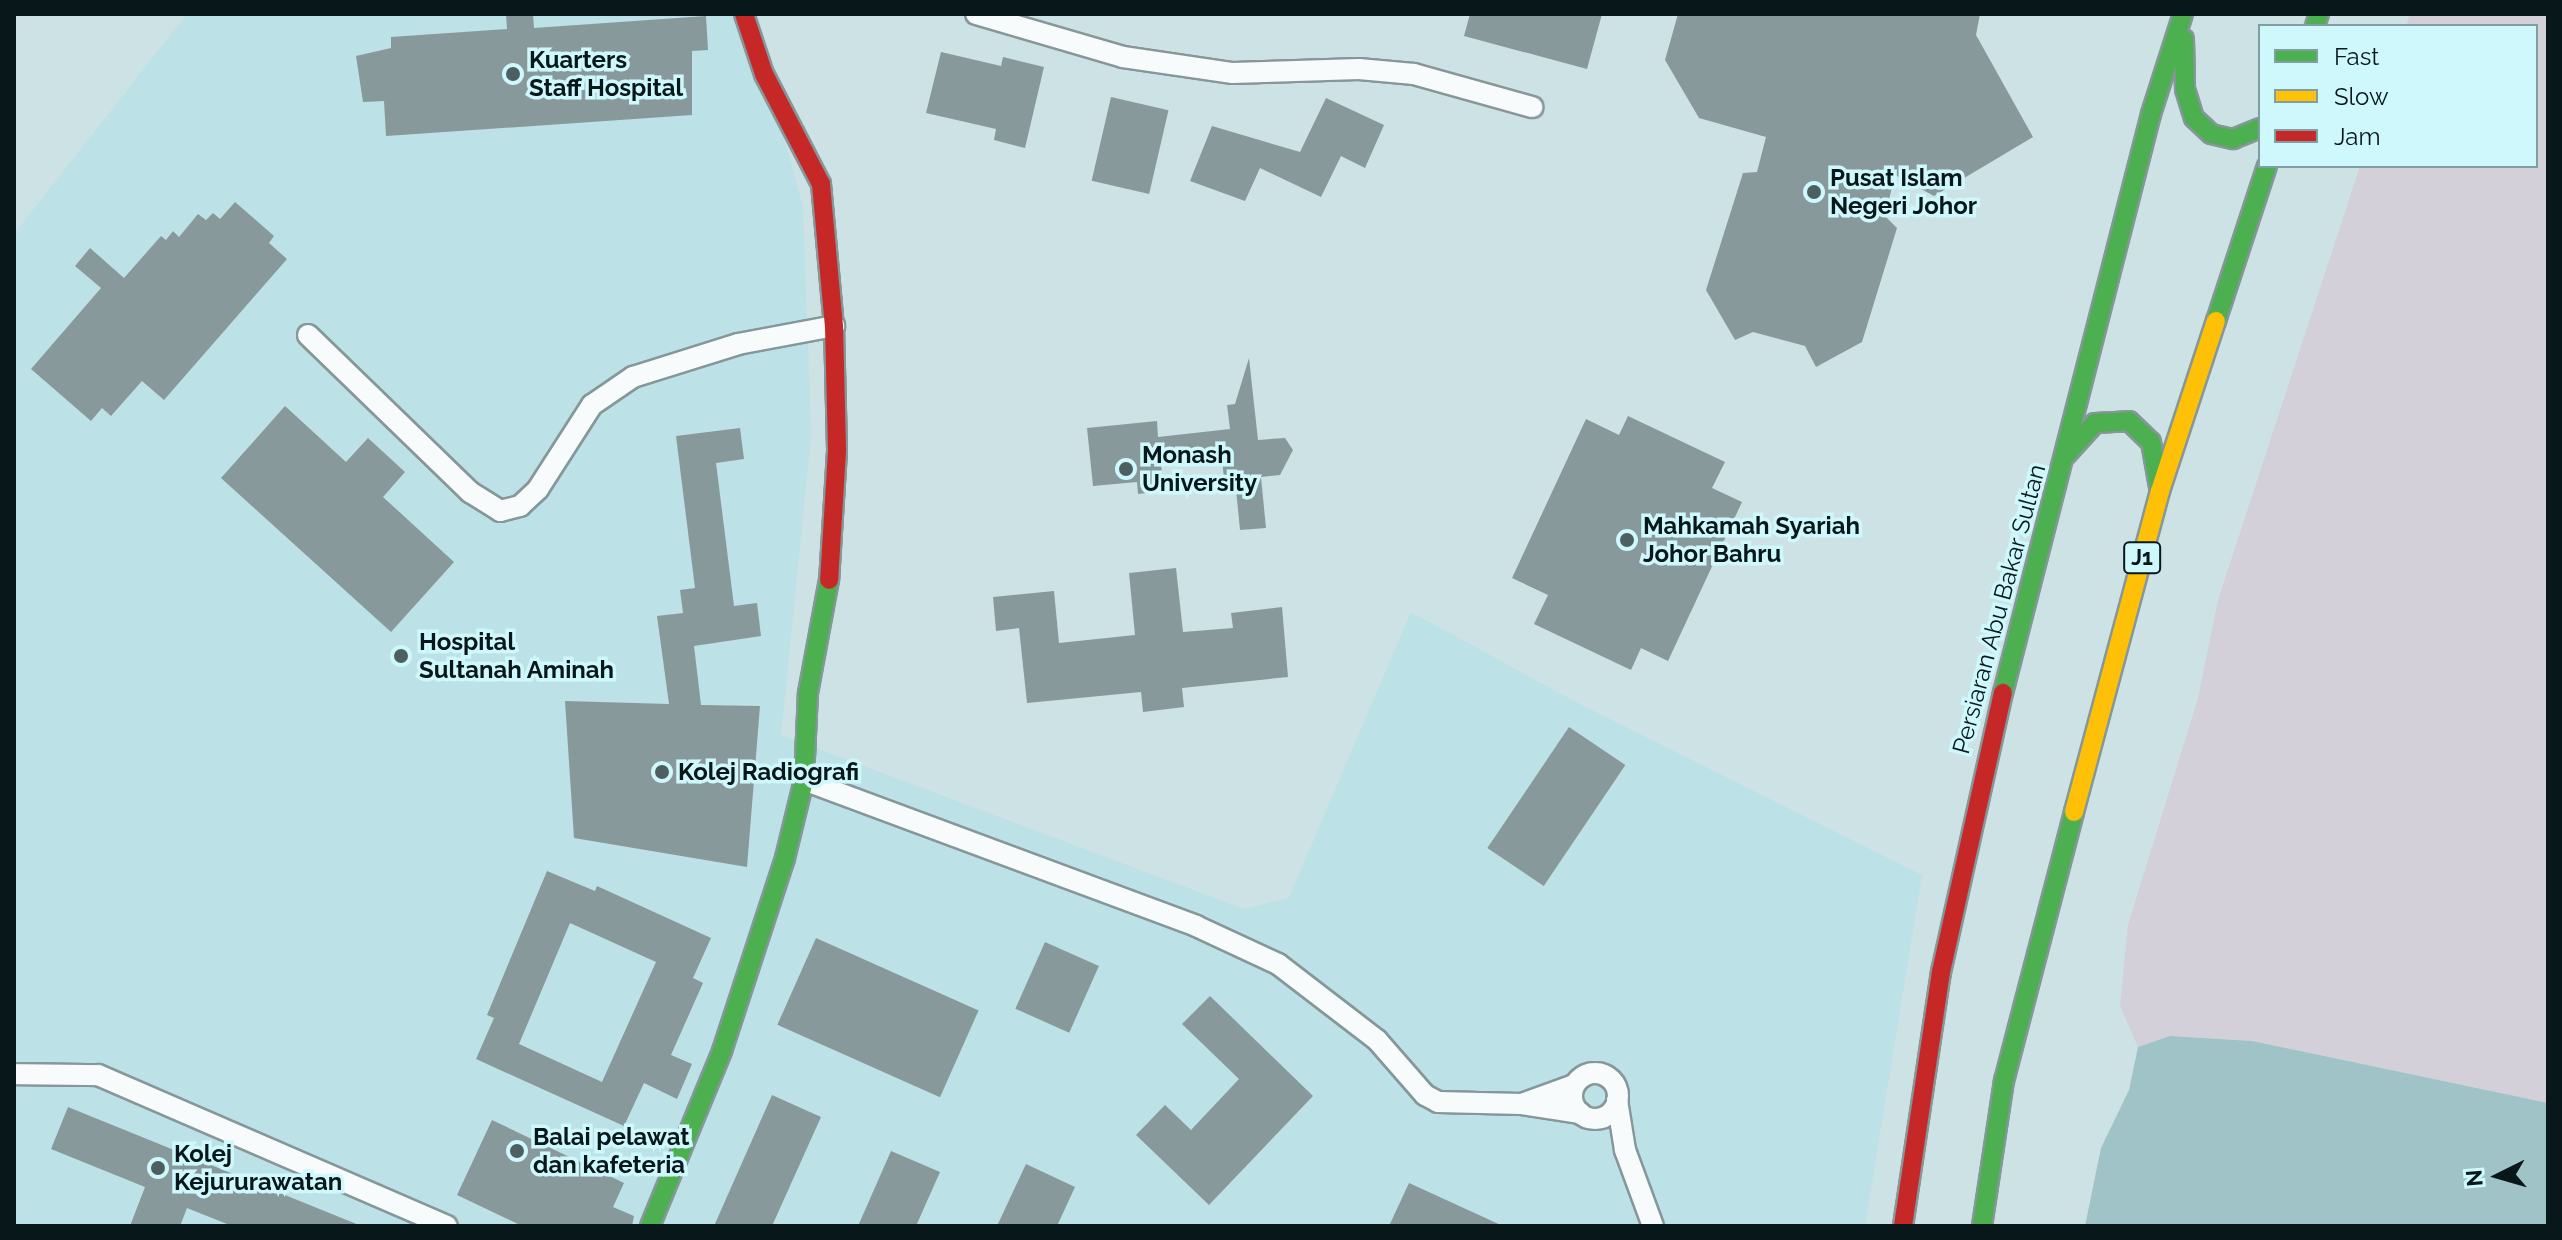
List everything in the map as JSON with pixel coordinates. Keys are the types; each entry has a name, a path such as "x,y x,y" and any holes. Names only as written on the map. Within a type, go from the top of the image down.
{"main road":[{"path":"650,1226 722,1051 785,858 804,780 808,693 829,578 837,451 834,326 821,184 764,74 744,14"},
{"path":"2184,14 2185,89 2194,118 2211,134 2233,139 2258,129"},
{"name":"Persiaran Abu Bakar Sultan","path":"1903,1226 1941,972 1974,804 2151,114 2184,14"},
{"name":"J1","path":"1982,1226 2004,1081 2160,491 2266,168"},
{"path":"2064,459 2095,423 2129,421 2151,442 2160,491"}],"street":[{"path":"976,14 1123,57 1233,73 1359,69 1414,74 1532,107"},
{"path":"308,335 470,492 500,511 520,506 538,489 592,405 633,377 738,344 834,326"},
{"path":"804,780 1196,926 1278,964 1377,1040 1425,1095 1438,1102 1522,1104 1587,1116 1609,1113 1617,1100"},
{"path":"1522,1104 1574,1085 1591,1073 1605,1075 1615,1086 1625,1150 1653,1226"},
{"path":"14,1074 98,1075 447,1226"},
{"path":"1574,1085 1572,1100 1625,1150"}],"shaded area":[{"name":"Hospital Sultanah Aminah","path":"187,14 750,14 803,207 811,435 781,735 1244,909 1289,898 1411,612 1572,700 1922,875 1865,1226 14,1226 14,234"},
{"path":"2410,14 2548,14 2548,1103 2252,1041 2170,1036 2138,1047 2120,1006 2128,925 2198,698 2218,600 2359,168 2538,168 2538,24 2407,24"},
{"path":"2170,1036 2252,1041 2548,1103 2548,1226 2085,1226 2101,1148 2129,1090 2138,1047"}],"building":[{"name":"Kuarters Staff Hospital","path":"506,14 533,14 534,28 706,16 708,50 692,51 692,115 386,136 384,101 363,102 356,56 391,48 391,37 507,29"},
{"path":"1470,14 1602,14 1587,69 1464,36"},
{"name":"Pusat Islam Negeri Johor","path":"1678,14 1980,14 1976,35 2033,137 1934,196 1895,175 1885,216 1897,228 1862,342 1816,367 1805,346 1753,332 1735,340 1706,290 1743,173 1757,172 1766,137 1699,118 1665,60"},
{"path":"941,52 1001,66 1003,57 1044,67 1025,148 994,140 996,129 926,113"},
{"path":"1111,97 1168,110 1149,194 1092,181"},
{"path":"1326,98 1384,125 1365,168 1341,156 1321,197 1260,168 1245,201 1190,181 1212,126 1300,152"},
{"path":"235,202 274,236 269,243 287,259 164,400 142,381 111,416 102,408 91,421 31,369 101,288 75,266 90,248 124,278 161,236 166,240 173,231 179,237 198,214 206,220 213,213 220,219"},
{"name":"Monash University","path":"1249,358 1258,440 1285,438 1293,450 1280,475 1261,477 1266,528 1240,530 1235,479 1224,480 1222,457 1161,464 1164,491 1138,494 1137,482 1093,486 1087,428 1157,421 1158,437 1230,429 1227,405 1235,404"},
{"path":"285,406 346,462 368,438 405,472 383,497 454,562 391,632 221,478"},
{"name":"Mahkamah Syariah Johor Bahru","path":"1628,416 1725,462 1712,488 1742,502 1668,661 1641,648 1631,670 1534,624 1548,595 1512,578 1586,419 1619,435"},
{"name":"Kolej Radiografi","path":"740,428 744,459 716,463 734,606 757,603 761,636 694,646 701,705 760,706 747,867 574,838 565,701 669,704 657,616 683,613 680,590 695,588 676,436"},
{"path":"1176,568 1183,632 1233,628 1231,613 1282,607 1288,677 1182,688 1184,707 1143,712 1141,692 1027,703 1019,628 996,631 993,597 1054,591 1059,643 1135,635 1129,573"},
{"path":"1569,727 1625,765 1544,886 1487,848"},
{"path":"547,871 595,891 597,886 711,938 693,978 703,983 671,1055 692,1064 677,1099 644,1083 624,1126 476,1059 494,1018 487,1015","holes":["570,923 656,962 602,1082 519,1044"]},
{"path":"816,938 979,1010 940,1097 777,1025"},
{"path":"1045,942 1099,966 1069,1033 1015,1009"},
{"path":"1210,996 1313,1096 1209,1205 1136,1135 1165,1105 1191,1130 1239,1079 1182,1024"},
{"path":"772,1095 821,1117 772,1226 714,1226"},
{"name":"Kolej Kejururawatan","path":"68,1107 359,1226 232,1226 187,1208 180,1226 130,1226 145,1187 51,1149"},
{"name":"Balai pelawat dan kafeteria","path":"492,1120 624,1183 613,1207 634,1216 632,1226 522,1226 457,1195"},
{"path":"891,1151 940,1172 916,1226 858,1226"},
{"path":"1026,1164 1075,1187 1057,1226 997,1226"},
{"path":"1409,1183 1503,1226 1389,1226"}],"traffic: fast":[{"path":"2003,693 2151,114 2183,14"},
{"path":"2316,24 2319,14"},
{"path":"2184,39 2185,89 2194,118 2211,134 2233,139 2258,129"},
{"path":"2216,321 2266,168"},
{"path":"2066,455 2095,423 2129,421 2151,442 2159,487"},
{"path":"650,1226 722,1051 785,858 804,780 808,693 829,580"},
{"path":"1982,1226 2004,1081 2074,812"}],"traffic: slow":[{"path":"2074,812 2160,491 2216,321"}],"traffic: jam":[{"path":"744,14 764,74 821,184 834,326 837,451 829,580"},
{"path":"1903,1226 1941,972 2003,693"}],"place":[{"name":"Kuarters Staff Hospital","path":"513,74"},
{"name":"Pusat Islam Negeri Johor","path":"1814,192"},
{"name":"Monash University","path":"1126,469"},
{"name":"Mahkamah Syariah Johor Bahru","path":"1627,540"},
{"name":"Hospital Sultanah Aminah","path":"401,656"},
{"name":"Kolej Radiografi","path":"662,772"},
{"name":"Balai pelawat dan kafeteria","path":"517,1151"},
{"name":"Kolej Kejururawatan","path":"158,1168"}]}
